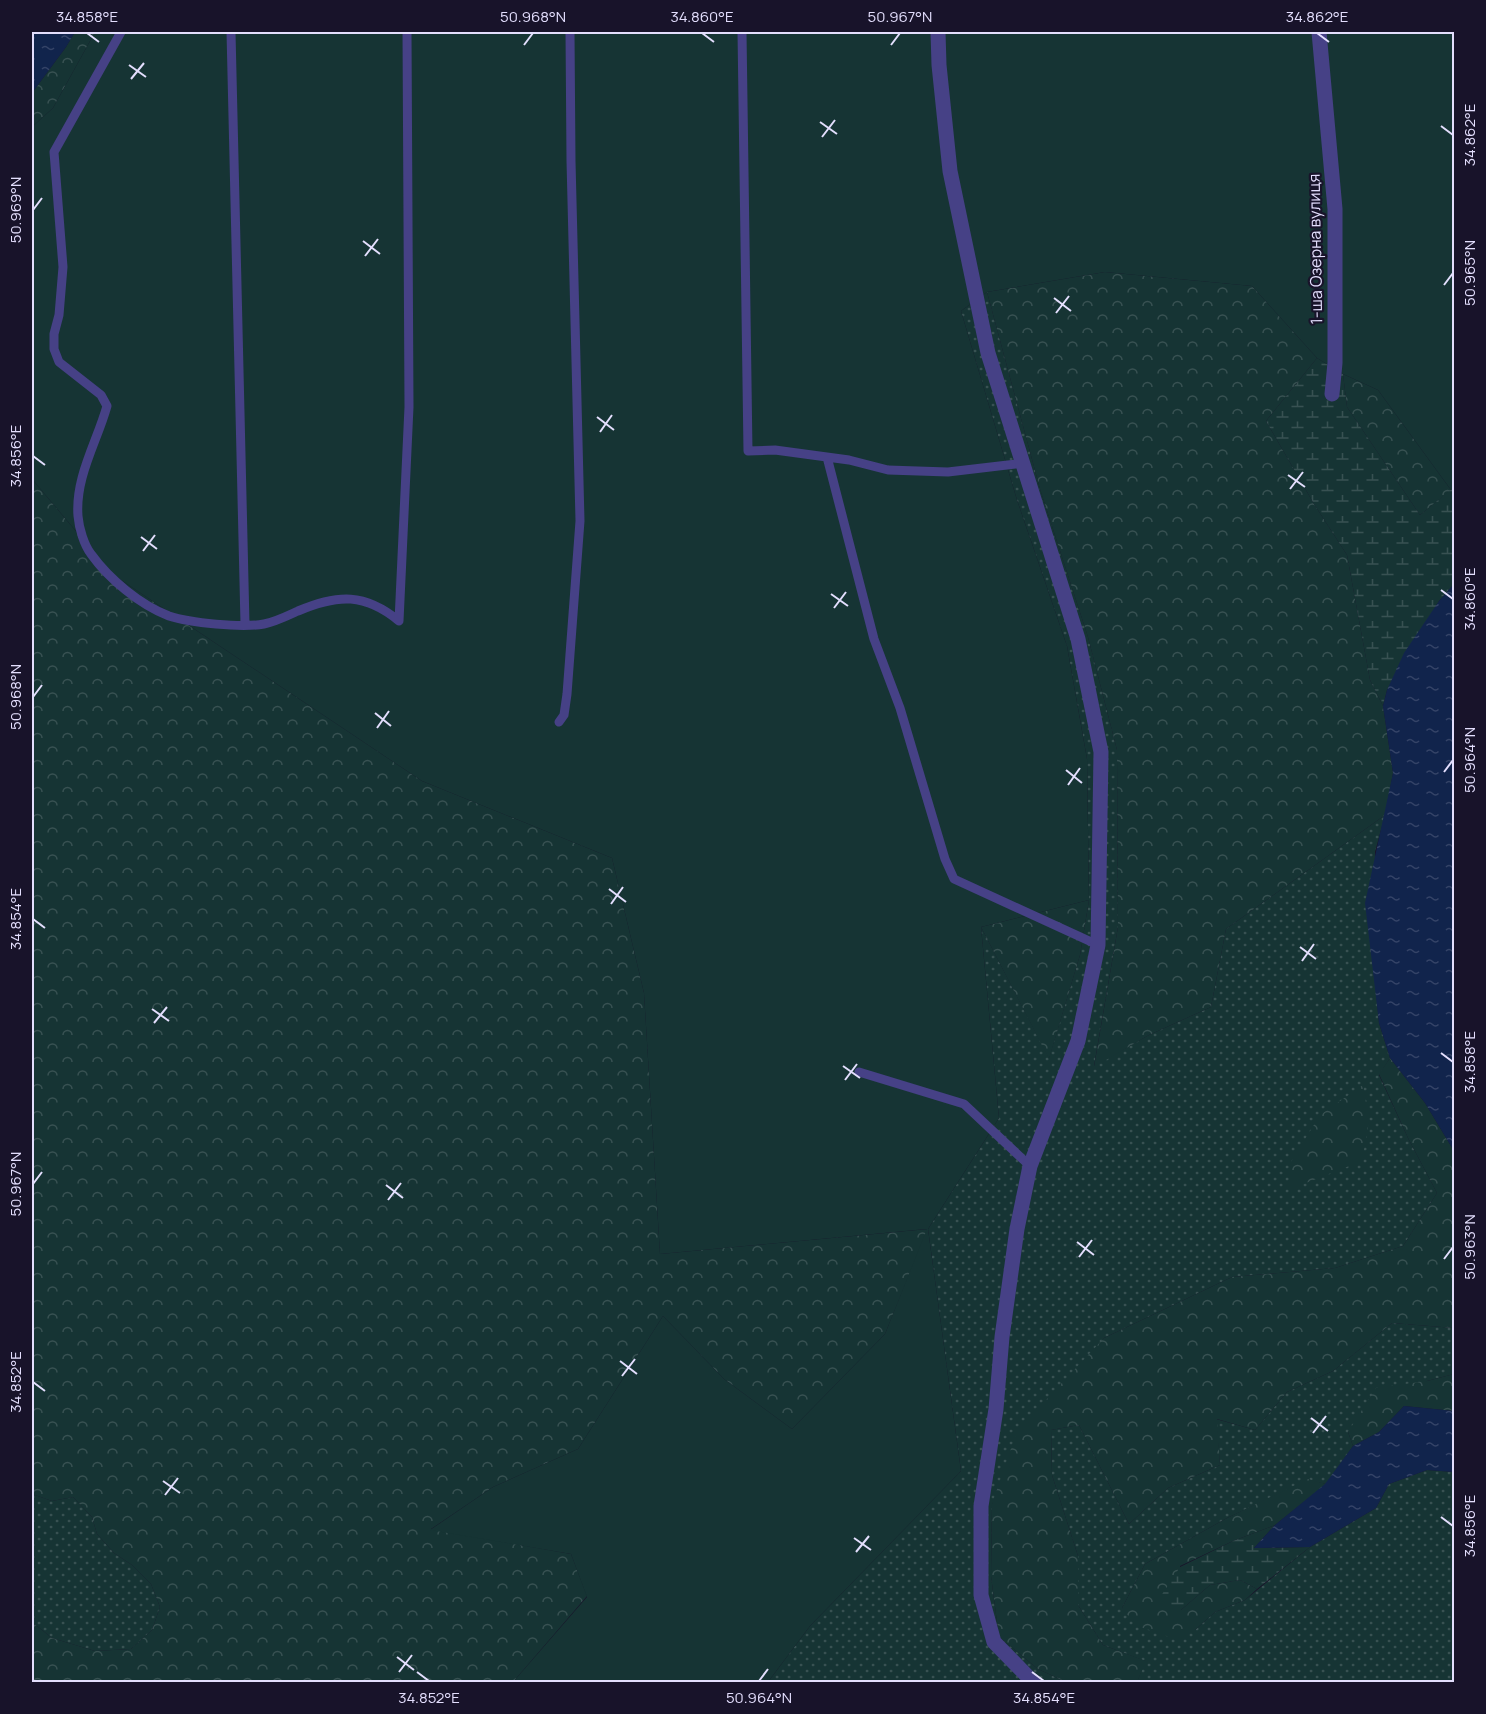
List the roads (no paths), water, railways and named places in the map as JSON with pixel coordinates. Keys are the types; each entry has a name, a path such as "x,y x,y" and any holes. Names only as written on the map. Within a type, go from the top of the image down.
{"street":[{"path":"938,32 939,65 950,171 988,353 1078,639 1101,752 1098,945 1078,1041 1030,1166 1017,1229 1002,1337 996,1409 981,1506 981,1595 994,1642 1033,1683"},
{"name":"1-ша Озерна вулиця","path":"1319,32 1335,209 1335,363 1332,394"}],"lane":[{"path":"121,32 54,152 63,267 54,349 58,362 101,395 107,406 85,465 78,501 78,518 90,553 108,573 145,603 171,617 219,624 264,624 334,598 357,600 384,609 399,621 409,407 407,32"},
{"path":"231,32 245,624"},
{"path":"559,722 564,715 567,694 580,521 570,32"},
{"path":"742,32 748,451 775,450 827,457 888,470 948,472 1024,463"},
{"path":"827,457 874,639 900,708 945,859 954,879 1098,945"},
{"path":"859,1072 964,1104 1030,1166"}],"water":[{"path":"32,32 75,32 32,93"},
{"path":"1454,584 1454,1151 1425,1103 1390,1058 1379,1023 1365,903 1393,773 1383,706 1387,690 1404,653 1439,601"},
{"path":"1404,1406 1454,1411 1454,1472 1427,1470 1389,1484 1376,1508 1310,1547 1254,1548 1275,1525 1325,1484 1353,1446 1379,1432"}]}
